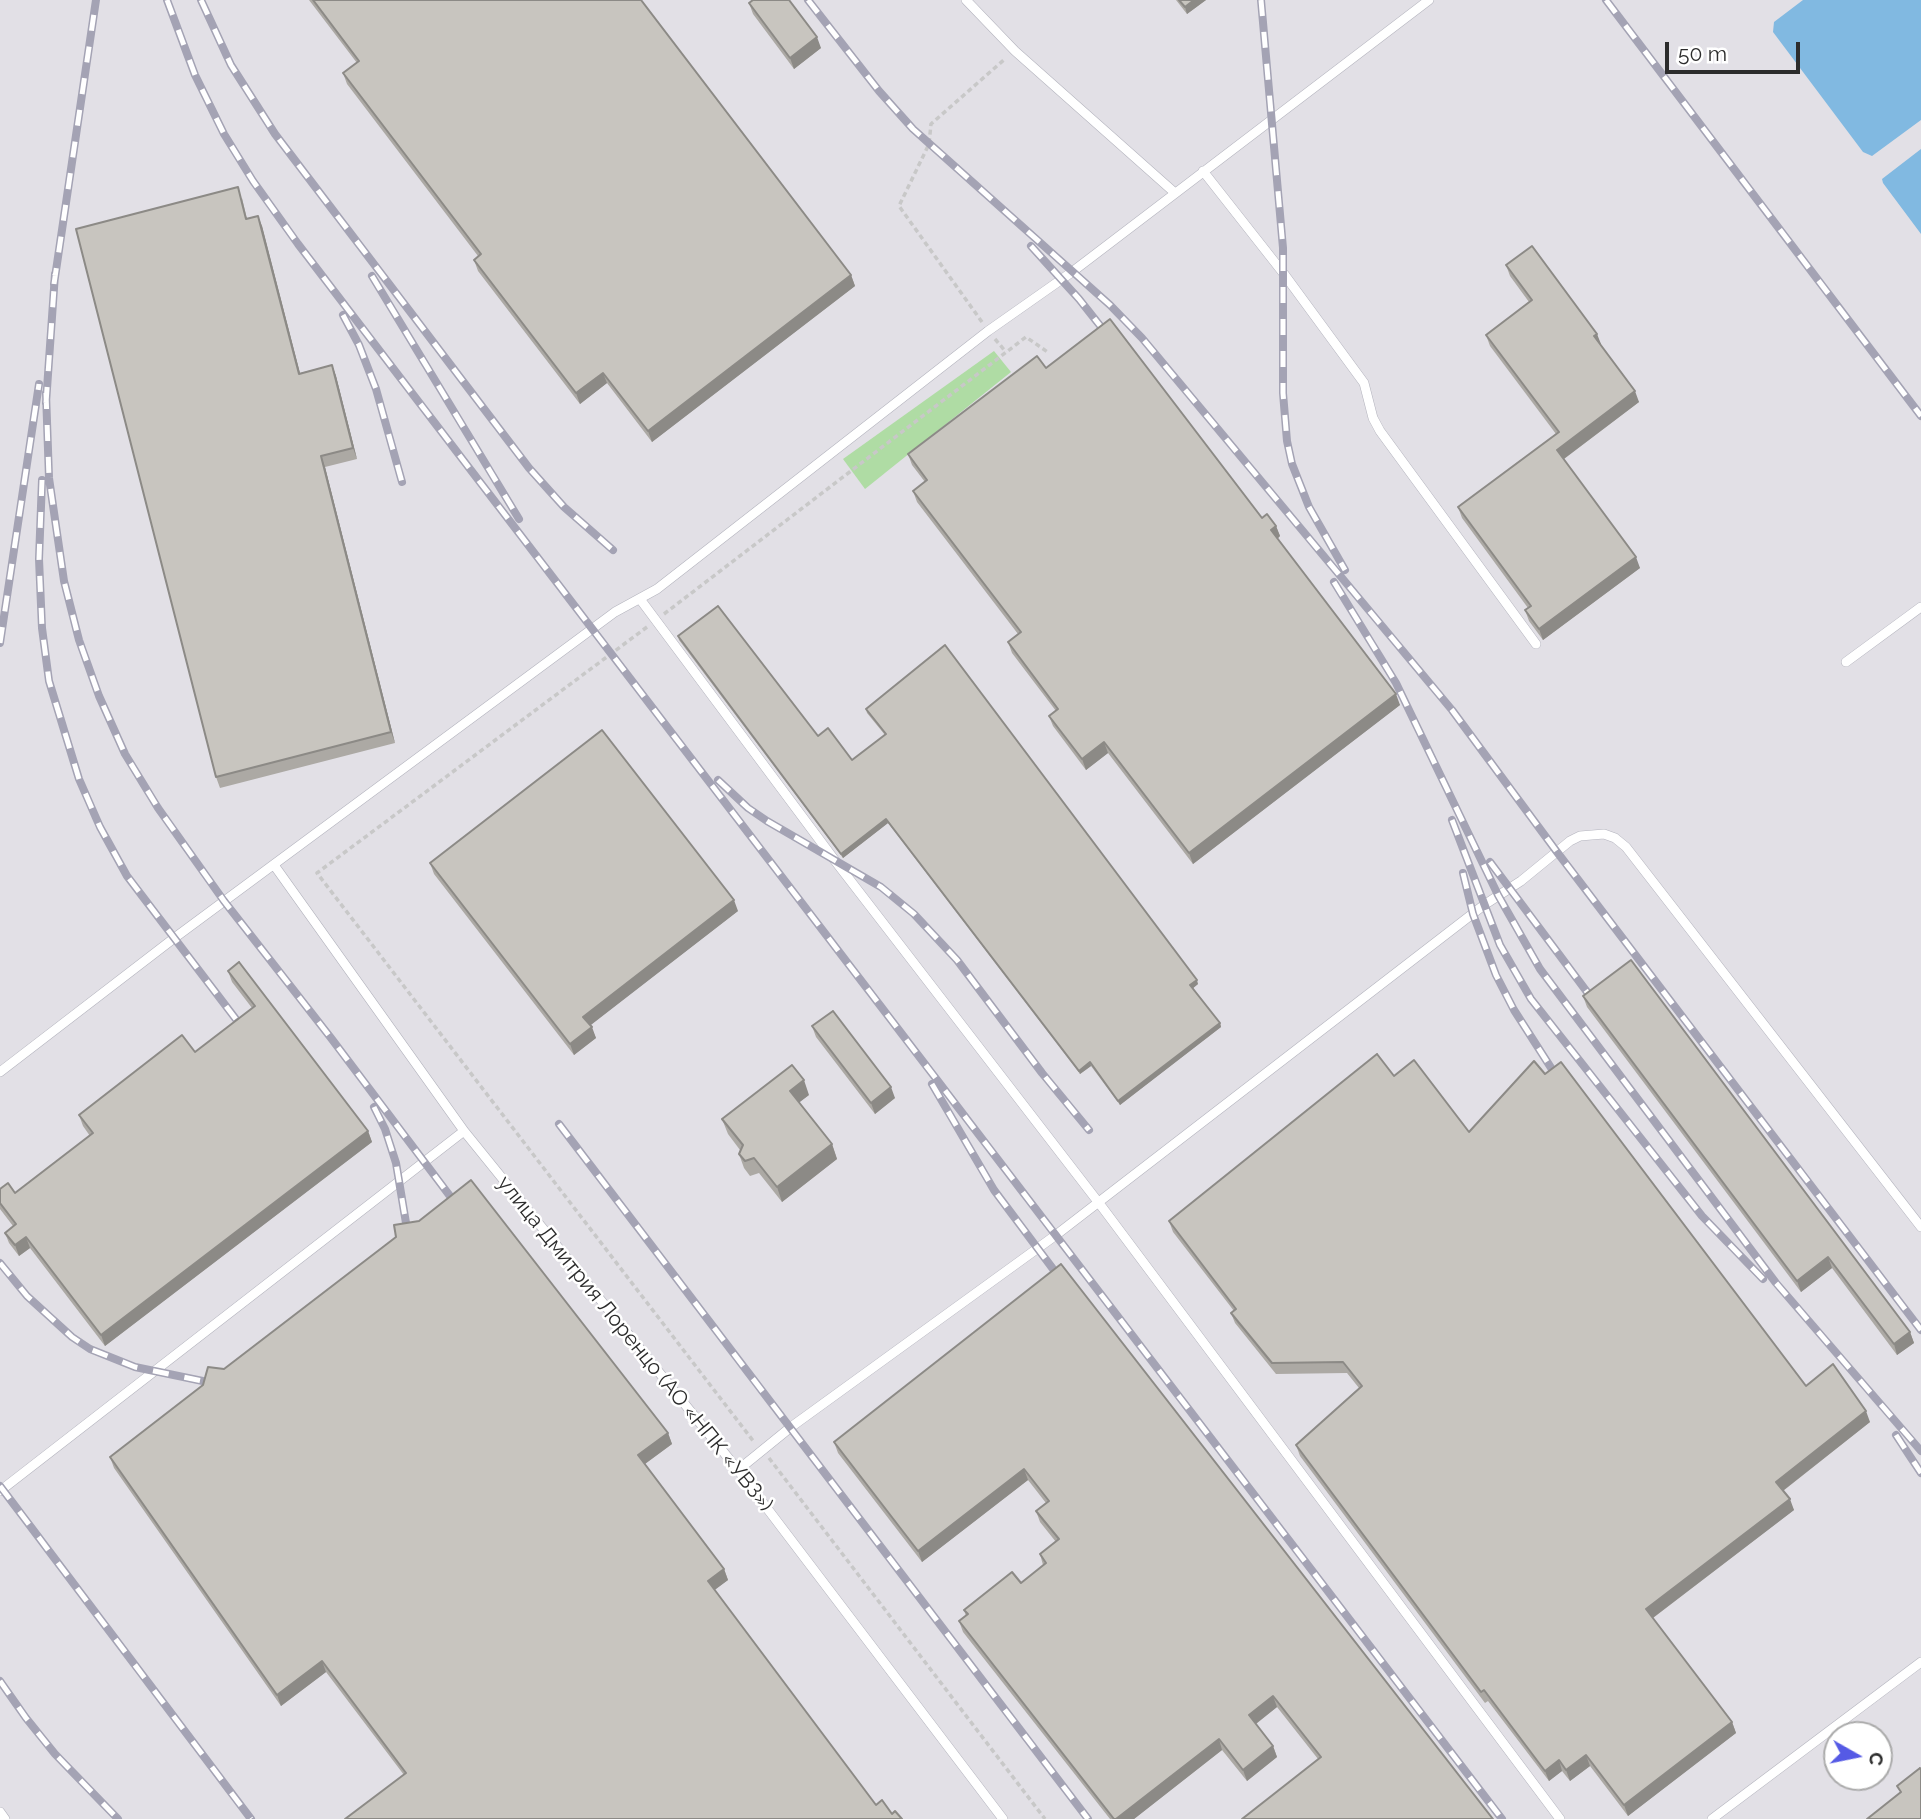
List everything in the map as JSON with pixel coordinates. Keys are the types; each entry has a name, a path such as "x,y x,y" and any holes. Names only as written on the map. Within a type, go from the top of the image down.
{"lane":[{"path":"966,0 1015,51 1175,193"},
{"path":"0,1072 603,620 657,589 988,331 1062,280 1429,0"},
{"path":"1203,172 1284,274 1364,383 1373,418 1380,431 1536,644"},
{"path":"640,599 1560,1819"},
{"path":"1846,663 1921,607"},
{"path":"737,1470 1056,1235 1484,905 1521,881 1580,836 1604,834 1615,838 1626,847 1921,1227"},
{"name":"улица Дмитрия Лоренцо (АО «НПК «УВЗ»)","path":"274,865 464,1130 737,1470 1003,1819"},
{"path":"0,1490 464,1130"},
{"path":"1712,1819 1921,1662"},
{"path":"0,1812 5,1819"}],"path":[{"path":"1006,352 988,331 899,206 929,144 931,124 1015,51"},
{"path":"1045,1819 317,873 656,621 1026,337 1049,353"}],"shaded area":[{"path":"0,0 1921,0 1921,1819 0,1819"}],"green space":[{"path":"994,351 1011,372 865,489 843,459"}],"water":[{"path":"1803,0 1921,0 1921,120 1872,156 1863,152 1773,32 1774,22"},
{"path":"1921,149 1921,234 1882,179"}],"building":[{"path":"313,0 641,0 851,275 648,431 603,373 576,393 474,260 481,254 343,73 359,61"},
{"path":"753,0 789,0 817,37 790,58 749,3"},
{"path":"1179,0 1194,0 1185,7"},
{"path":"238,187 246,219 258,216 299,374 332,365 353,448 321,456 391,732 216,777 76,229"},
{"path":"1532,246 1635,391 1557,450 1636,557 1539,629 1525,610 1531,606 1458,507 1559,432 1486,335 1532,300 1506,265"},
{"path":"1110,319 1262,518 1267,514 1276,526 1271,530 1396,694 1189,853 1104,742 1082,759 1049,716 1058,709 1008,642 1021,632 913,491 927,480 908,454 1037,356 1046,368"},
{"path":"718,606 818,736 828,728 852,760 886,734 866,709 945,645 1197,980 1190,985 1220,1023 1118,1101 1090,1062 1079,1071 886,819 841,854 678,636"},
{"path":"602,730 734,900 583,1017 592,1027 570,1044 430,863"},
{"path":"1631,960 1910,1332 1894,1344 1828,1257 1797,1281 1583,996"},
{"path":"239,962 368,1131 101,1335 26,1237 15,1245 5,1233 16,1224 0,1203 0,1189 8,1183 15,1193 93,1133 79,1115 182,1035 195,1052 255,1006 228,971"},
{"path":"833,1011 891,1087 871,1103 812,1026"},
{"path":"1377,1054 1394,1076 1414,1060 1469,1132 1534,1061 1545,1074 1561,1062 1806,1386 1833,1364 1866,1411 1776,1482 1790,1499 1646,1609 1732,1722 1624,1805 1586,1755 1566,1770 1559,1760 1545,1771 1484,1690 1481,1692 1296,1445 1362,1386 1343,1362 1272,1363 1231,1313 1236,1309 1169,1221"},
{"path":"792,1065 804,1080 790,1091 832,1144 777,1187 754,1158 745,1161 739,1154 743,1145 722,1119"},
{"path":"471,1180 668,1433 638,1455 724,1569 708,1581 876,1805 882,1800 892,1814 895,1811 902,1819 345,1819 406,1773 322,1661 277,1695 110,1457 203,1385 208,1367 224,1369 396,1237 394,1225 419,1221"},
{"path":"1061,1264 1493,1819 1242,1819 1321,1757 1273,1696 1249,1715 1273,1746 1243,1770 1219,1739 1114,1819 959,1621 968,1614 964,1610 1012,1572 1021,1583 1046,1563 1040,1554 1059,1539 1036,1511 1049,1501 1024,1469 918,1551 834,1442"},
{"path":"1920,1768 1921,1819 1867,1819 1901,1792 1897,1786"}],"railway":[{"path":"54,284 96,0"},
{"path":"167,0 195,75 224,134 253,181 298,244 1502,1819"},
{"path":"201,0 231,65 275,134 529,468 564,507 613,550"},
{"path":"808,0 879,91 913,129 1110,305 1142,338 1452,710 1921,1330"},
{"path":"1261,0 1283,248 1283,393 1287,441 1292,464 1309,507 1345,570"},
{"path":"1606,0 1921,416"},
{"path":"1031,246 1113,342"},
{"path":"46,403 55,274"},
{"path":"372,276 519,519"},
{"path":"343,315 359,345 376,389 402,482"},
{"path":"0,643 39,384"},
{"path":"46,393 49,478 64,581 79,640 99,696 125,754 158,808 224,901 462,1212"},
{"path":"42,480 39,559 42,628 49,681 79,779 100,827 127,876 248,1035"},
{"path":"1334,582 1396,683 1498,895 1540,969 1776,1283 1921,1451"},
{"path":"718,780 748,808 767,821 881,887 914,914 957,960 1042,1073 1089,1130"},
{"path":"1452,820 1500,945 1531,999 1702,1216 1763,1279"},
{"path":"1490,862 1599,1008"},
{"path":"1463,873 1473,914 1496,975 1514,1010 1555,1074"},
{"path":"932,1084 994,1190 1065,1285"},
{"path":"374,1107 385,1129 396,1163 409,1241"},
{"path":"559,1124 1088,1819"},
{"path":"0,1263 27,1296 72,1337 90,1349 135,1367 222,1385"},
{"path":"1896,1435 1921,1473"},
{"path":"0,1486 251,1819"},
{"path":"0,1681 55,1754 118,1819"}]}
